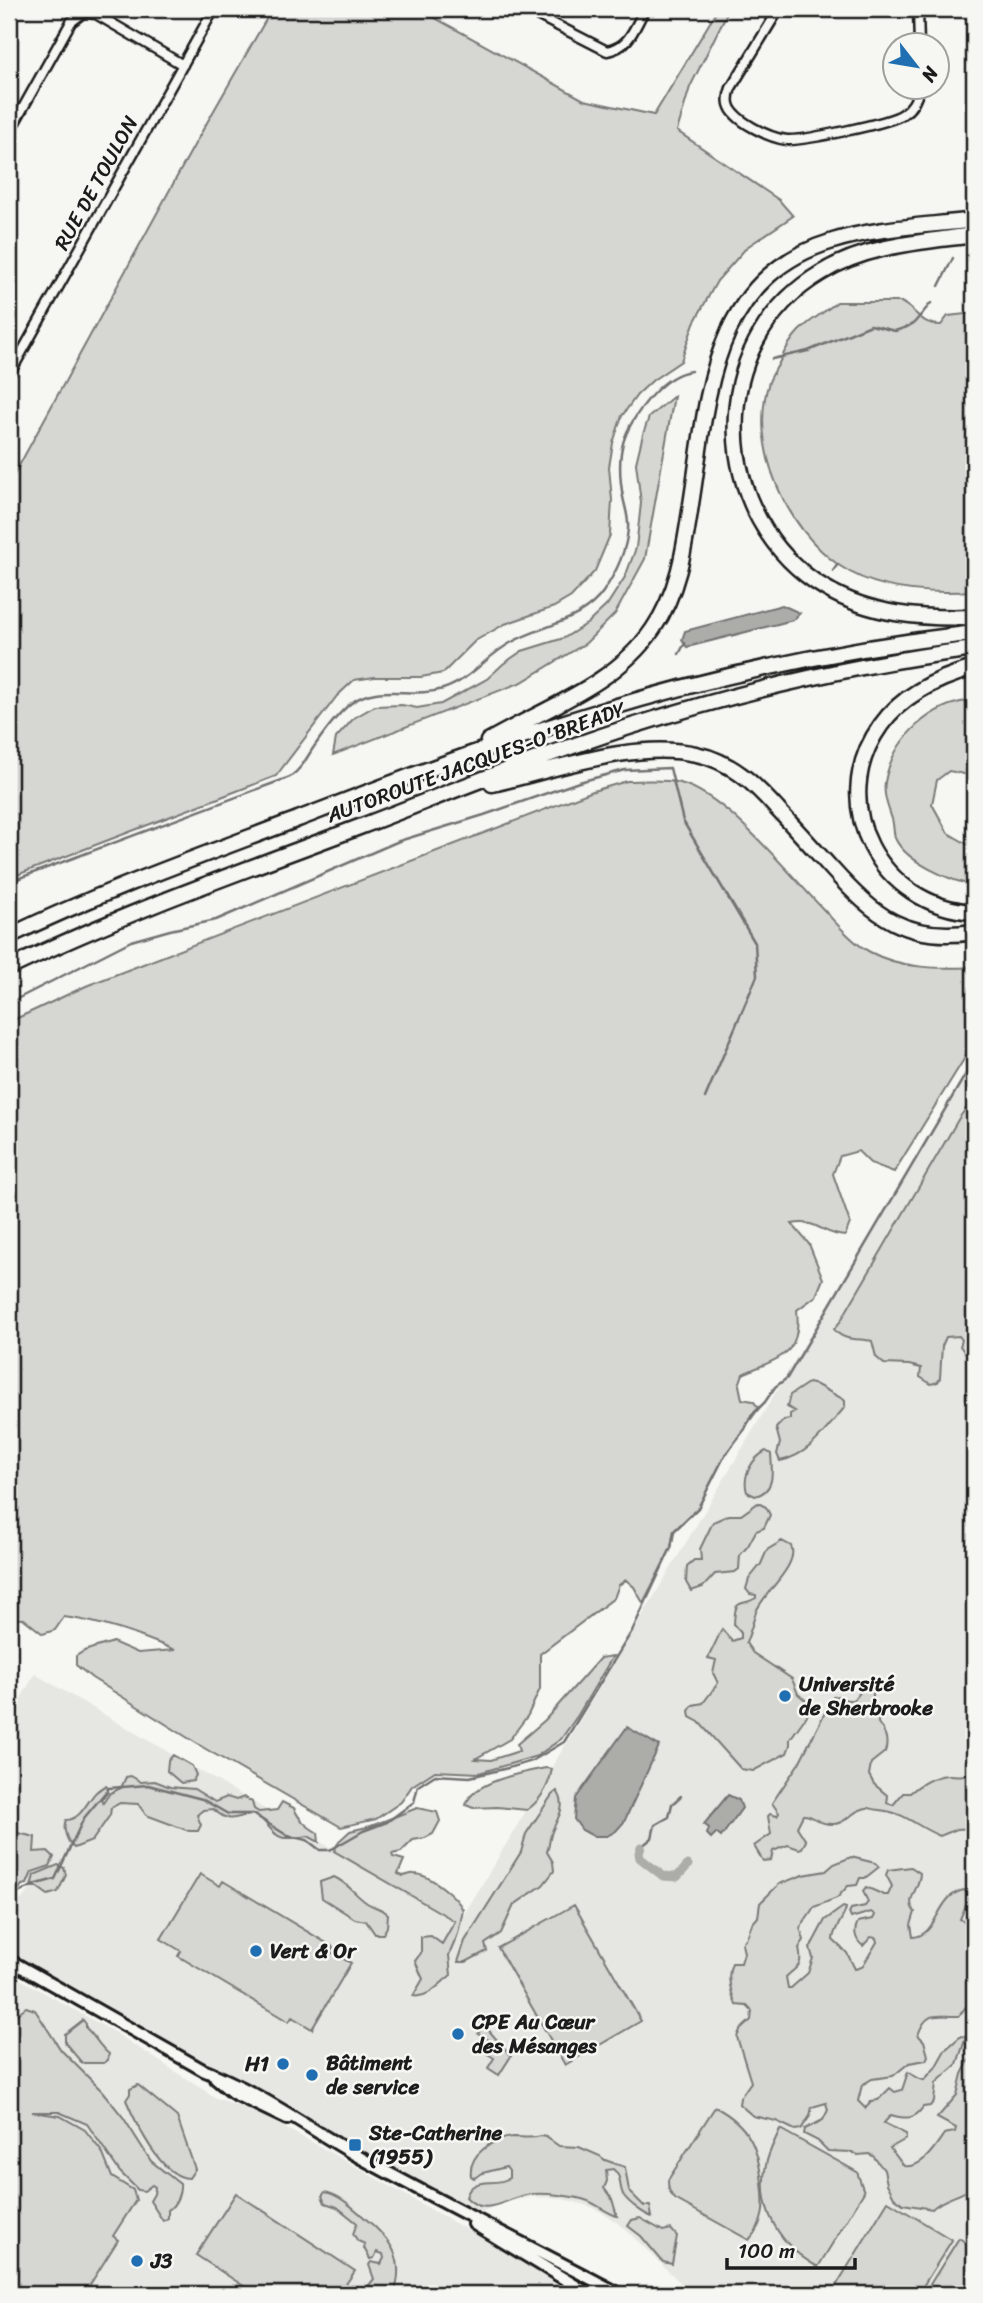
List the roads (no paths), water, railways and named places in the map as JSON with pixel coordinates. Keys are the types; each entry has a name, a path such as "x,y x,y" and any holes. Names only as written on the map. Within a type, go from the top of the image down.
{"highway":[{"path":"454,760 605,676 638,648 659,620 672,594 680,566 715,362 734,319 755,291 792,260 833,241 872,233 974,220"},
{"path":"974,235 867,253 841,261 807,281 780,307 754,347 739,390 735,430 739,471 751,506 771,540 804,573 836,594 871,608 912,615 974,617"},
{"name":"AUTOROUTE JACQUES-O'BREADY","path":"9,936 135,881 454,760 587,715 727,677 846,652 974,633"},
{"name":"AUTOROUTE JACQUES-O'BREADY","path":"9,968 139,911 592,739 693,708 839,672 974,649"},
{"path":"974,668 926,686 888,716 866,753 860,773 858,800 867,840 894,878 915,895 934,904 974,912"},
{"path":"436,797 630,752 670,750 701,755 732,768 754,784 857,896 878,914 899,926 922,933 974,932"}],"main road":[{"path":"9,1961 203,2070 246,2089 442,2203 620,2294"},
{"path":"442,2203 494,2238 589,2294"}],"street":[{"name":"RUE DE TOULON","path":"9,375 214,9"},
{"path":"525,9 607,51 618,49 626,43 645,9"},
{"path":"779,9 731,88 729,104 733,113 760,131 779,139 796,140 893,119 914,102"},
{"path":"918,9 919,32"},
{"path":"9,133 71,22 83,13 96,15 183,65"}],"waterway":[{"path":"939,286 953,258"},
{"path":"772,359 808,351 871,325 895,331 907,327 914,323 931,303"},
{"path":"9,882 290,777 302,766 336,718 360,697 383,692 431,692 443,689 471,674 512,642 584,610 608,585 625,546 628,520 620,467 623,442 634,419 652,395 674,377 691,371"},
{"path":"833,571 838,564"},
{"path":"679,654 685,643"},
{"path":"9,1003 131,941 216,920 399,841 579,782 625,770 670,768 683,821 755,943 757,976 705,1098"},
{"path":"9,1898 34,1885 55,1879 84,1818 109,1788 148,1785 202,1799 228,1814 253,1814 288,1836 307,1840 320,1850 330,1850 363,1831 387,1822 414,1802 418,1786 435,1775 470,1777 508,1768 532,1761 564,1742 632,1631 671,1548 674,1531 698,1508 725,1455 745,1429 751,1416 775,1387 787,1378 974,1060"},
{"path":"641,1847 652,1838 655,1825 669,1817 672,1804 681,1796"},
{"path":"641,1847 640,1858 663,1876 677,1877 688,1865"}],"place":[{"name":"Université de Sherbrooke","path":"785,1696"},
{"name":"Vert & Or","path":"256,1951"},
{"name":"CPE Au Cœur des Mésanges","path":"458,2034"},
{"name":"H1","path":"283,2064"},
{"name":"Bâtiment de service","path":"312,2075"},
{"name":"Ste-Catherine (1955)","path":"355,2145"},
{"name":"J3","path":"137,2261"}]}
